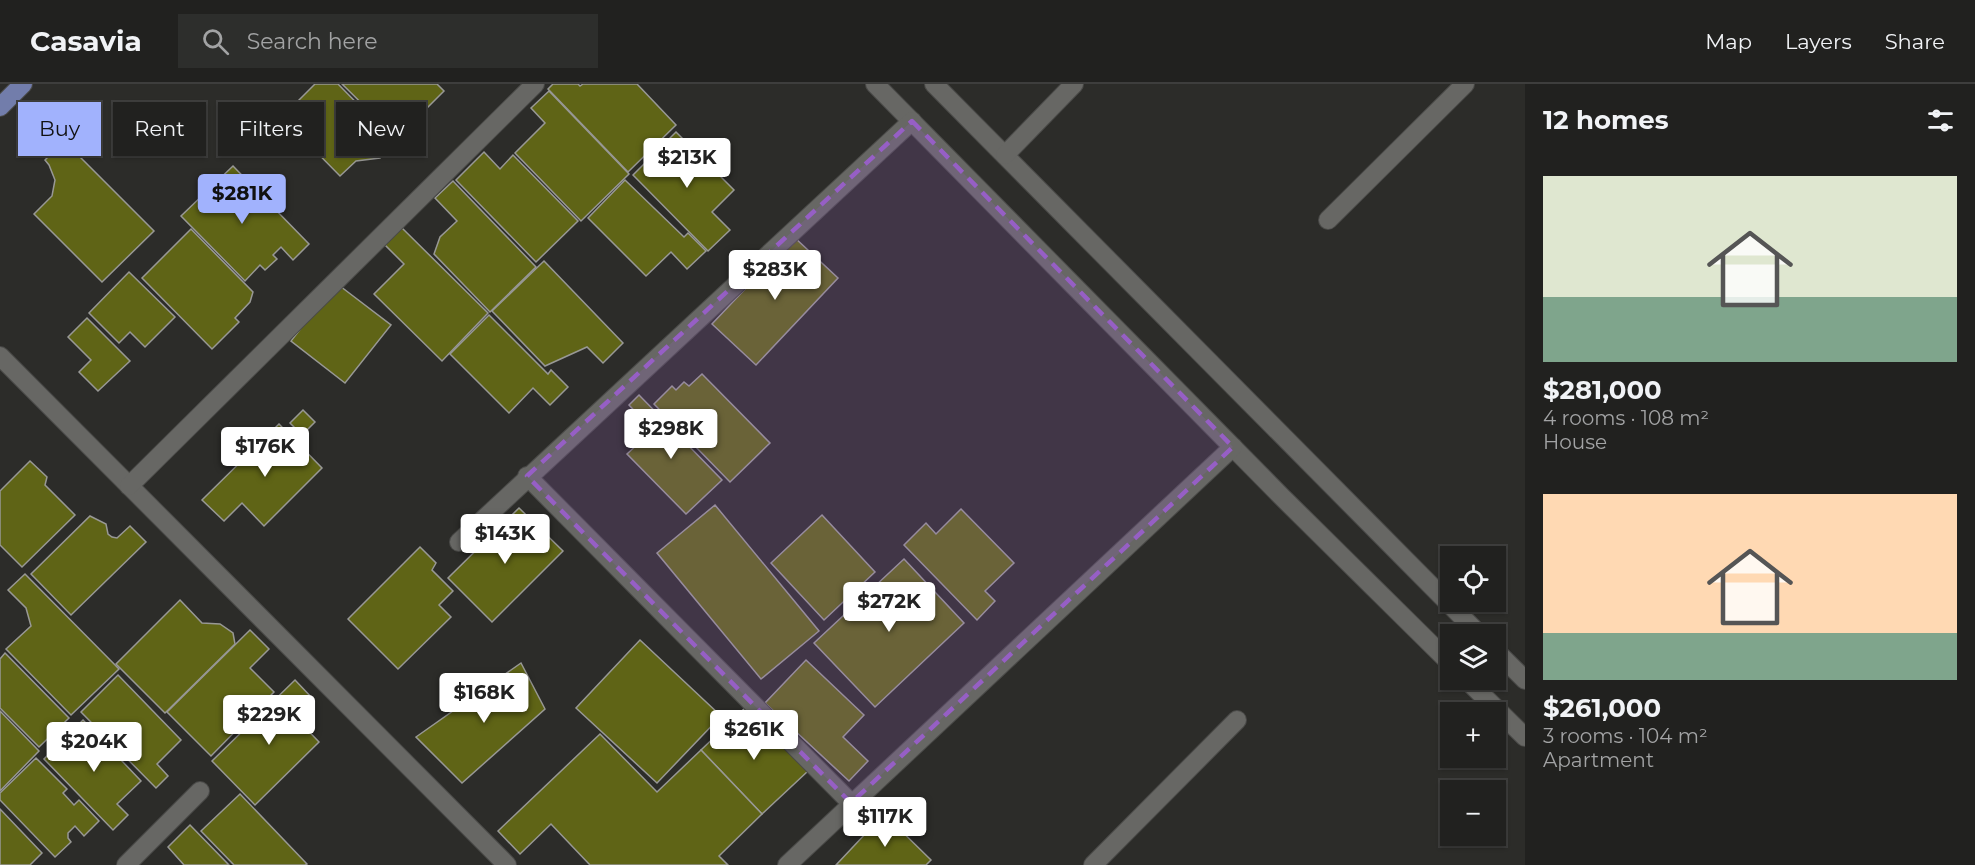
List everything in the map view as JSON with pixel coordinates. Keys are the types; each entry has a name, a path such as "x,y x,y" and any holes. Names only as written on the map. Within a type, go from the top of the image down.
{"main road":[{"path":"0,107 23,84"}],"street":[{"path":"129,486 535,84"},
{"path":"875,84 1440,653"},
{"path":"934,84 1469,624"},
{"path":"1005,155 1074,84"},
{"path":"1328,220 1465,84"},
{"path":"459,542 527,476 912,121"},
{"path":"0,356 497,862"},
{"path":"787,865 1233,447"},
{"path":"527,476 851,803"},
{"path":"1506,661 1525,680"},
{"path":"1477,690 1525,737"},
{"path":"1093,865 1237,720"},
{"path":"126,865 200,791"}],"highlighted area":[{"path":"912,121 1233,447 851,803 527,476"}],"building":[{"path":"315,84 338,84 356,102 336,102 336,156 382,156 356,161 340,176 320,156 324,156 324,102 297,102"},
{"path":"342,84 437,84 444,91 426,109 426,102 360,102"},
{"path":"553,84 578,84 580,86 583,84 637,84 676,125 628,172 548,89"},
{"path":"549,91 629,174 581,221 515,153 545,123 531,108"},
{"path":"676,132 734,190 712,212 730,230 708,251 633,175"},
{"path":"484,152 500,169 513,155 578,221 536,262 456,180"},
{"path":"49,156 79,156 154,231 102,282 34,214 52,196 55,180 45,160"},
{"path":"233,166 309,244 293,260 281,247 273,255 277,259 265,270 260,265 245,281 181,216"},
{"path":"625,180 684,237 688,233 706,251 687,269 671,252 646,276 588,218"},
{"path":"453,181 536,267 490,312 434,254 440,237 457,221 435,198"},
{"path":"401,227 488,313 442,361 374,294 404,264 384,244"},
{"path":"191,229 253,292 250,302 235,318 239,322 212,349 142,278"},
{"path":"794,237 838,278 756,365 712,324"},
{"path":"544,261 623,343 603,363 587,347 545,366 492,311"},
{"path":"129,272 175,317 145,347 130,332 119,343 89,313"},
{"path":"336,283 391,325 345,383 291,341"},
{"path":"489,315 548,374 551,370 568,387 550,405 533,388 509,413 450,354"},
{"path":"87,318 130,361 98,391 79,372 91,360 68,337"},
{"path":"702,374 770,443 730,482 654,404 672,386 676,390 684,382 689,386"},
{"path":"639,395 722,480 686,514 627,454 640,442 643,420 629,405"},
{"path":"303,410 315,422 302,435 290,423"},
{"path":"279,424 322,468 264,526 242,503 224,521 202,500"},
{"path":"30,461 47,477 45,485 75,515 22,567 0,545 0,491"},
{"path":"715,505 819,631 761,679 657,553"},
{"path":"519,508 563,551 492,622 448,578"},
{"path":"961,509 1014,563 985,591 995,601 977,620 904,545 926,523 936,534"},
{"path":"822,515 875,572 824,620 771,563"},
{"path":"90,516 106,524 108,534 112,537 117,538 130,526 146,542 71,615 31,574"},
{"path":"420,547 436,563 432,570 453,591 439,605 451,617 398,669 348,619"},
{"path":"904,559 964,623 875,707 814,643"},
{"path":"25,574 119,669 71,715 6,649 31,626 26,608 8,590"},
{"path":"180,600 202,623 220,624 233,633 235,644 165,713 116,664"},
{"path":"250,630 269,649 250,668 274,692 211,756 167,712"},
{"path":"640,640 721,716 657,783 576,708"},
{"path":"5,653 69,718 39,747 0,708 0,659"},
{"path":"806,660 864,715 843,737 868,761 849,781 765,703"},
{"path":"521,663 545,709 462,783 416,737"},
{"path":"118,675 181,740 157,764 168,776 156,788 81,712"},
{"path":"295,680 313,699 295,717 319,742 255,805 212,761"},
{"path":"746,707 808,771 762,814 701,750"},
{"path":"0,711 39,751 0,791"},
{"path":"83,720 141,781 117,804 128,815 113,830 44,759"},
{"path":"600,734 657,792 701,750 762,814 719,856 728,865 590,865 551,824 520,854 498,831"},
{"path":"36,758 67,789 63,793 74,805 79,800 99,821 84,836 75,826 68,833 71,842 55,857 0,800 0,793"},
{"path":"240,794 307,864 234,865 201,831"},
{"path":"0,809 42,853 30,865 0,865"},
{"path":"884,814 931,860 926,865 836,865"},
{"path":"190,825 229,865 184,865 168,847"}]}
